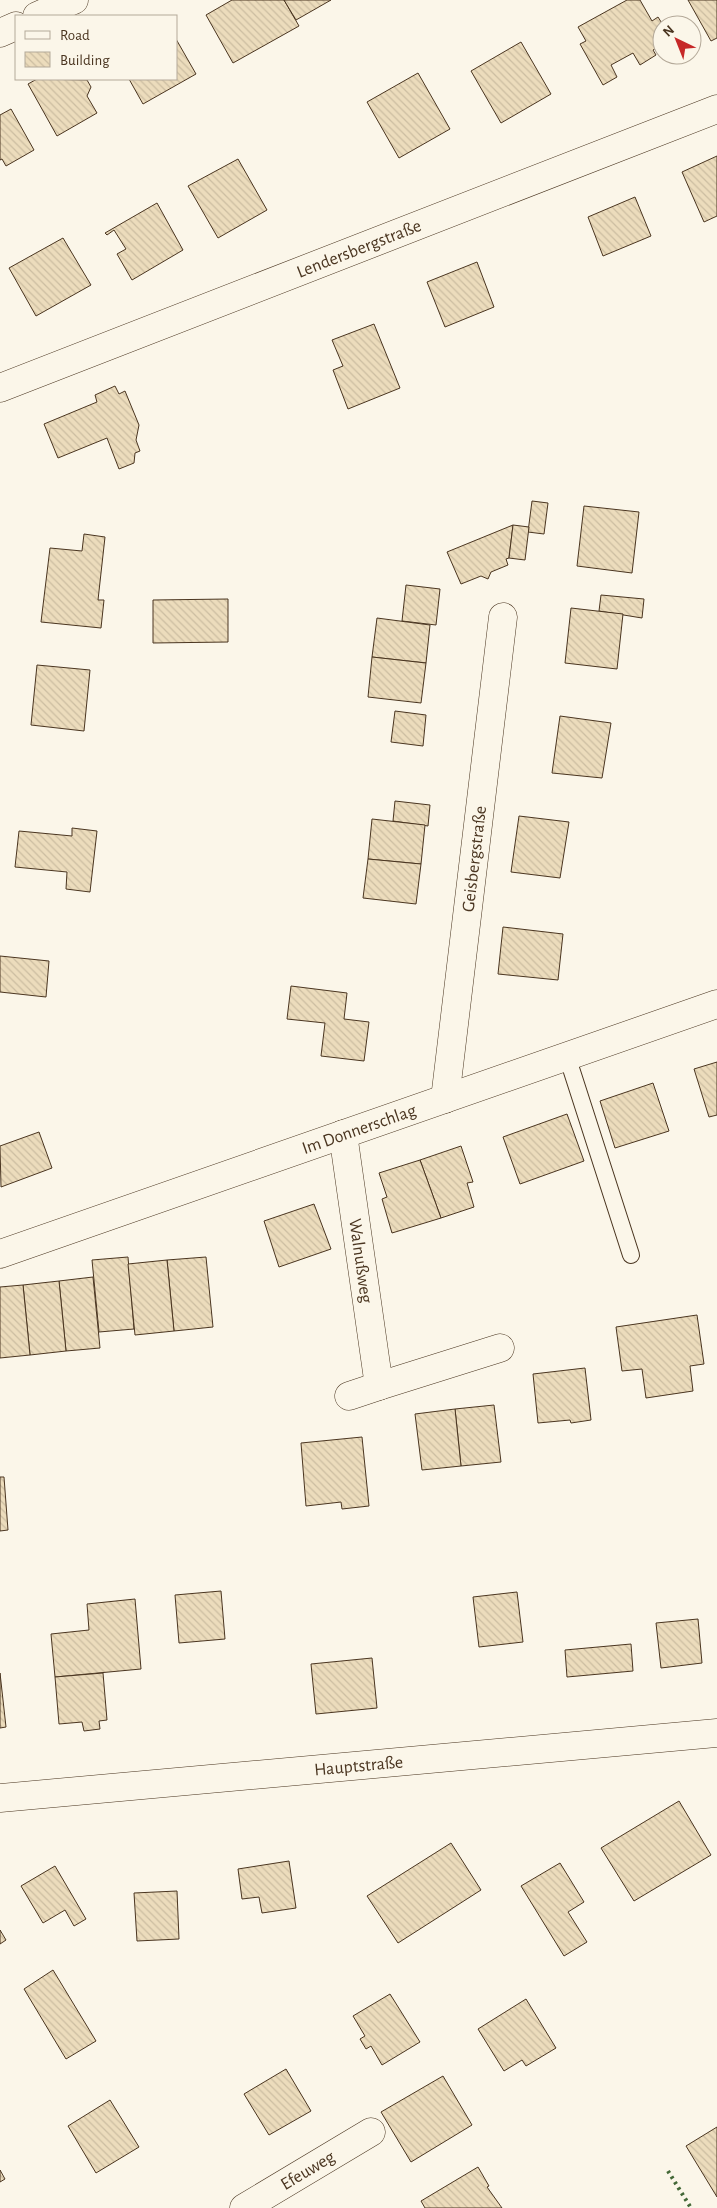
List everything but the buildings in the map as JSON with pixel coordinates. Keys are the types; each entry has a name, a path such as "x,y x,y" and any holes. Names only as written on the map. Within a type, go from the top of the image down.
{"street":[{"path":"39,15 74,0"},
{"path":"0,33 15,26"},
{"name":"Lendersbergstraße","path":"0,388 717,109"},
{"name":"Geisbergstraße","path":"445,1099 503,618"},
{"name":"Im Donnerschlag","path":"0,1254 717,1004"},
{"name":"Walnußweg","path":"343,1134 379,1386"},
{"path":"349,1396 500,1348"},
{"name":"Hauptstraße","path":"0,1798 717,1733"},
{"name":"Efeuweg","path":"244,2208 371,2132"}],"lane":[{"path":"568,1056 631,1255"}],"hedge":[{"path":"668,2171 691,2208"}]}
